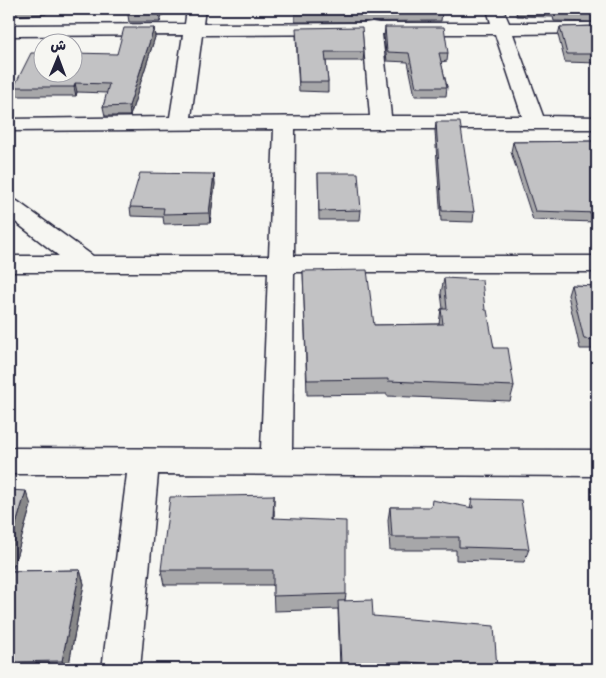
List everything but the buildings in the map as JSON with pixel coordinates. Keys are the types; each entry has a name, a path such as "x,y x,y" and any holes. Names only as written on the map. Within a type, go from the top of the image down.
{"street":[{"path":"180,123 196,9"},
{"path":"496,9 534,122"},
{"path":"372,27 381,122"},
{"path":"9,30 372,27 597,28"},
{"path":"9,125 381,122 597,123"},
{"path":"276,462 285,123"},
{"path":"9,206 87,264"},
{"path":"9,264 597,264"},
{"path":"9,461 597,463"},
{"path":"121,669 144,462"}]}
